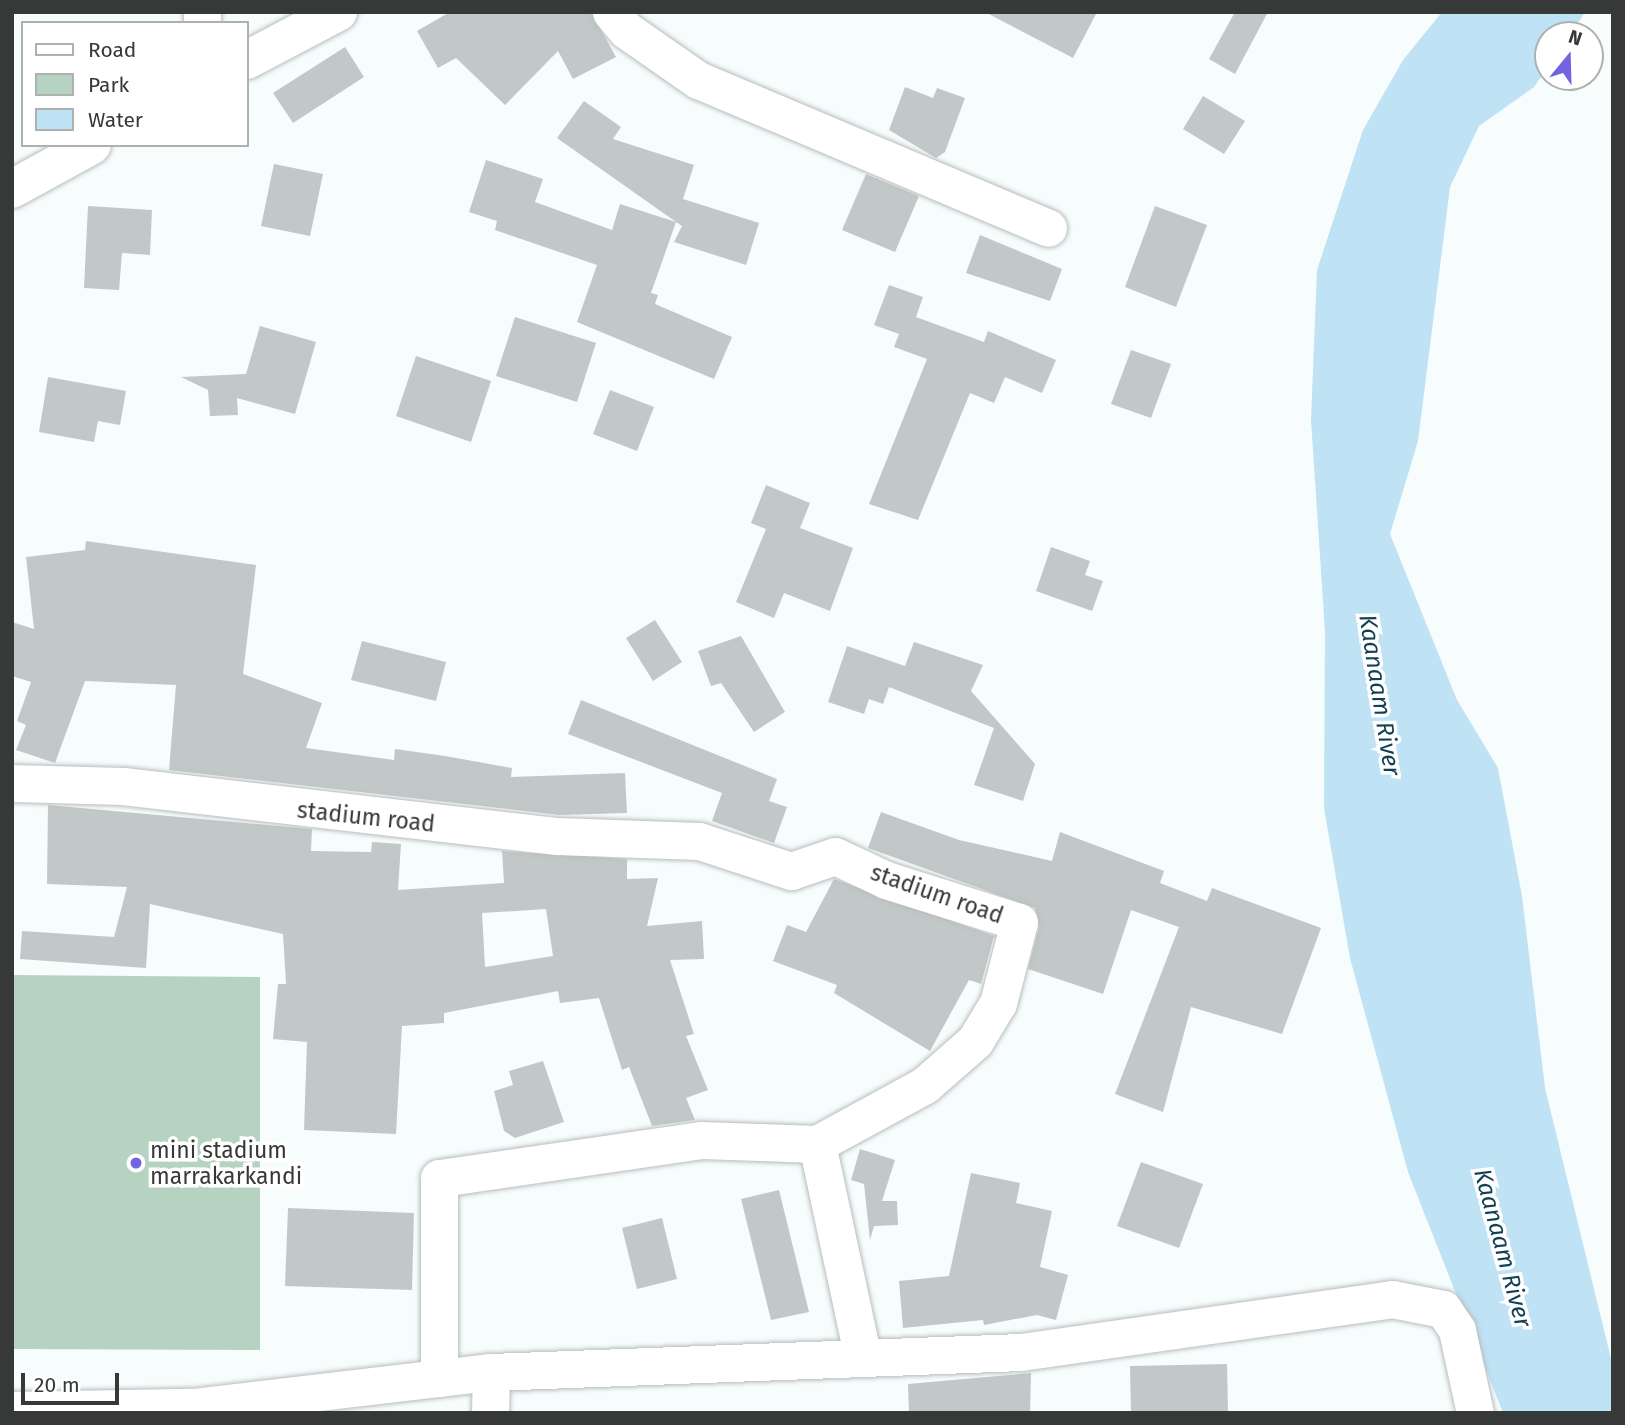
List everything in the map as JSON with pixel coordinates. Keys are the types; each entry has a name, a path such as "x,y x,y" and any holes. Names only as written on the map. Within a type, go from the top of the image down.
{"street":[{"path":"248,59 338,12"},
{"path":"611,12 626,30 698,80 1048,228"},
{"path":"12,189 88,147"},
{"name":"stadium road","path":"12,783 123,786 557,836 699,841 791,871 835,856 886,880 1019,922 998,1003 975,1041 925,1085 817,1144"},
{"path":"439,1378 439,1178 701,1140 817,1144 863,1358"},
{"path":"12,1410 192,1407 491,1372 1021,1352 1392,1299 1443,1308 1457,1330 1475,1413"},
{"path":"491,1372 491,1413"}],"green space":[{"name":"mini stadium marrakarkandi","path":"12,975 260,977 260,1350 12,1349"}],"water":[{"name":"Kaanaam River","path":"1442,12 1585,12 1579,21 1534,21 1534,87 1479,126 1450,187 1418,441 1390,534 1457,700 1498,768 1522,896 1545,1088 1613,1367 1613,1413 1503,1413 1408,1172 1350,958 1324,808 1325,631 1311,420 1317,270 1363,130 1403,60"}],"building":[{"path":"450,12 591,12 616,57 573,79 558,51 505,105 456,58 438,68 417,31"},
{"path":"985,12 1097,12 1073,58"},
{"path":"1235,12 1268,12 1235,74 1209,59"},
{"path":"345,47 364,77 293,123 273,93"},
{"path":"905,87 933,98 937,88 965,98 945,152 936,158 889,130"},
{"path":"1203,96 1245,121 1224,154 1183,129"},
{"path":"584,101 621,127 613,139 694,165 683,199 759,223 746,265 674,242 682,226 557,138"},
{"path":"486,160 543,179 535,202 612,230 620,204 676,222 651,293 658,295 655,304 732,337 714,379 577,322 597,265 495,230 497,221 469,212"},
{"path":"274,164 323,174 310,236 261,226"},
{"path":"866,174 919,196 895,252 842,230"},
{"path":"88,206 152,210 150,255 122,253 119,290 84,288"},
{"path":"1155,206 1207,225 1176,307 1125,287"},
{"path":"980,235 1062,269 1050,301 966,273"},
{"path":"889,285 923,297 916,317 984,342 988,331 1056,360 1042,393 1005,377 994,403 970,393 918,520 869,504 927,359 894,347 899,334 874,325"},
{"path":"515,317 596,343 577,402 496,376"},
{"path":"260,326 316,342 295,414 237,398 238,415 210,416 208,390 181,377 246,374"},
{"path":"1131,350 1171,364 1151,418 1111,404"},
{"path":"416,356 491,381 471,442 396,416"},
{"path":"48,377 126,391 120,425 98,421 94,442 39,432"},
{"path":"610,390 654,407 637,451 593,434"},
{"path":"766,485 810,503 800,528 853,548 830,611 784,593 774,618 736,602 766,529 751,523"},
{"path":"86,541 256,565 243,674 322,703 306,748 394,760 395,749 445,756 512,768 511,777 625,773 627,813 559,815 169,770 176,685 85,681 55,763 16,750 26,725 17,721 31,682 12,676 12,622 34,629 26,557 85,550"},
{"path":"1051,547 1090,561 1085,575 1103,581 1092,611 1036,591"},
{"path":"655,620 682,662 653,681 626,638"},
{"path":"741,636 785,712 754,732 721,683 711,686 698,651"},
{"path":"362,641 446,662 436,701 351,680"},
{"path":"914,642 983,665 971,691 1035,764 1023,801 974,785 994,728 889,687 883,704 869,699 864,714 828,702 847,646 905,666"},
{"path":"581,700 777,779 769,801 787,807 774,843 712,821 722,793 568,734"},
{"path":"48,805 312,829 311,851 371,852 372,842 401,844 398,890 504,883 502,851 627,859 627,879 658,878 647,926 702,921 704,959 670,960 694,1034 686,1036 708,1090 686,1098 695,1120 652,1126 629,1067 622,1070 599,998 560,1003 558,991 444,1013 444,1023 402,1026 396,1134 304,1130 307,1042 273,1039 278,984 286,984 283,934 150,904 146,968 20,959 22,931 114,937 127,887 47,884","holes":["546,909 553,956 485,967 482,913"]},
{"path":"881,812 959,840 1052,861 1060,832 1164,871 1160,883 1207,901 1212,888 1321,928 1282,1034 1191,1007 1163,1112 1115,1094 1179,927 1131,910 1103,994 1028,969 1039,927 1035,908 868,848"},
{"path":"834,879 994,936 981,984 969,980 930,1051 834,993 837,985 773,961 787,925 806,932"},
{"path":"543,1061 564,1122 515,1138 504,1131 494,1091 513,1085 509,1071"},
{"path":"860,1149 895,1160 882,1201 897,1201 898,1225 874,1226 870,1240 864,1184 851,1180"},
{"path":"1141,1162 1203,1184 1179,1248 1117,1226"},
{"path":"971,1173 1020,1183 1016,1203 1052,1211 1040,1267 1068,1275 1056,1320 1037,1315 984,1325 983,1320 903,1328 899,1281 949,1276"},
{"path":"779,1190 809,1312 771,1320 741,1199"},
{"path":"288,1208 414,1213 412,1290 285,1286"},
{"path":"662,1218 677,1279 637,1289 622,1228"},
{"path":"1227,1364 1228,1413 1131,1413 1130,1366"},
{"path":"1031,1373 1030,1413 909,1413 908,1384"}],"place":[{"name":"mini stadium marrakarkandi","path":"136,1163"}]}
